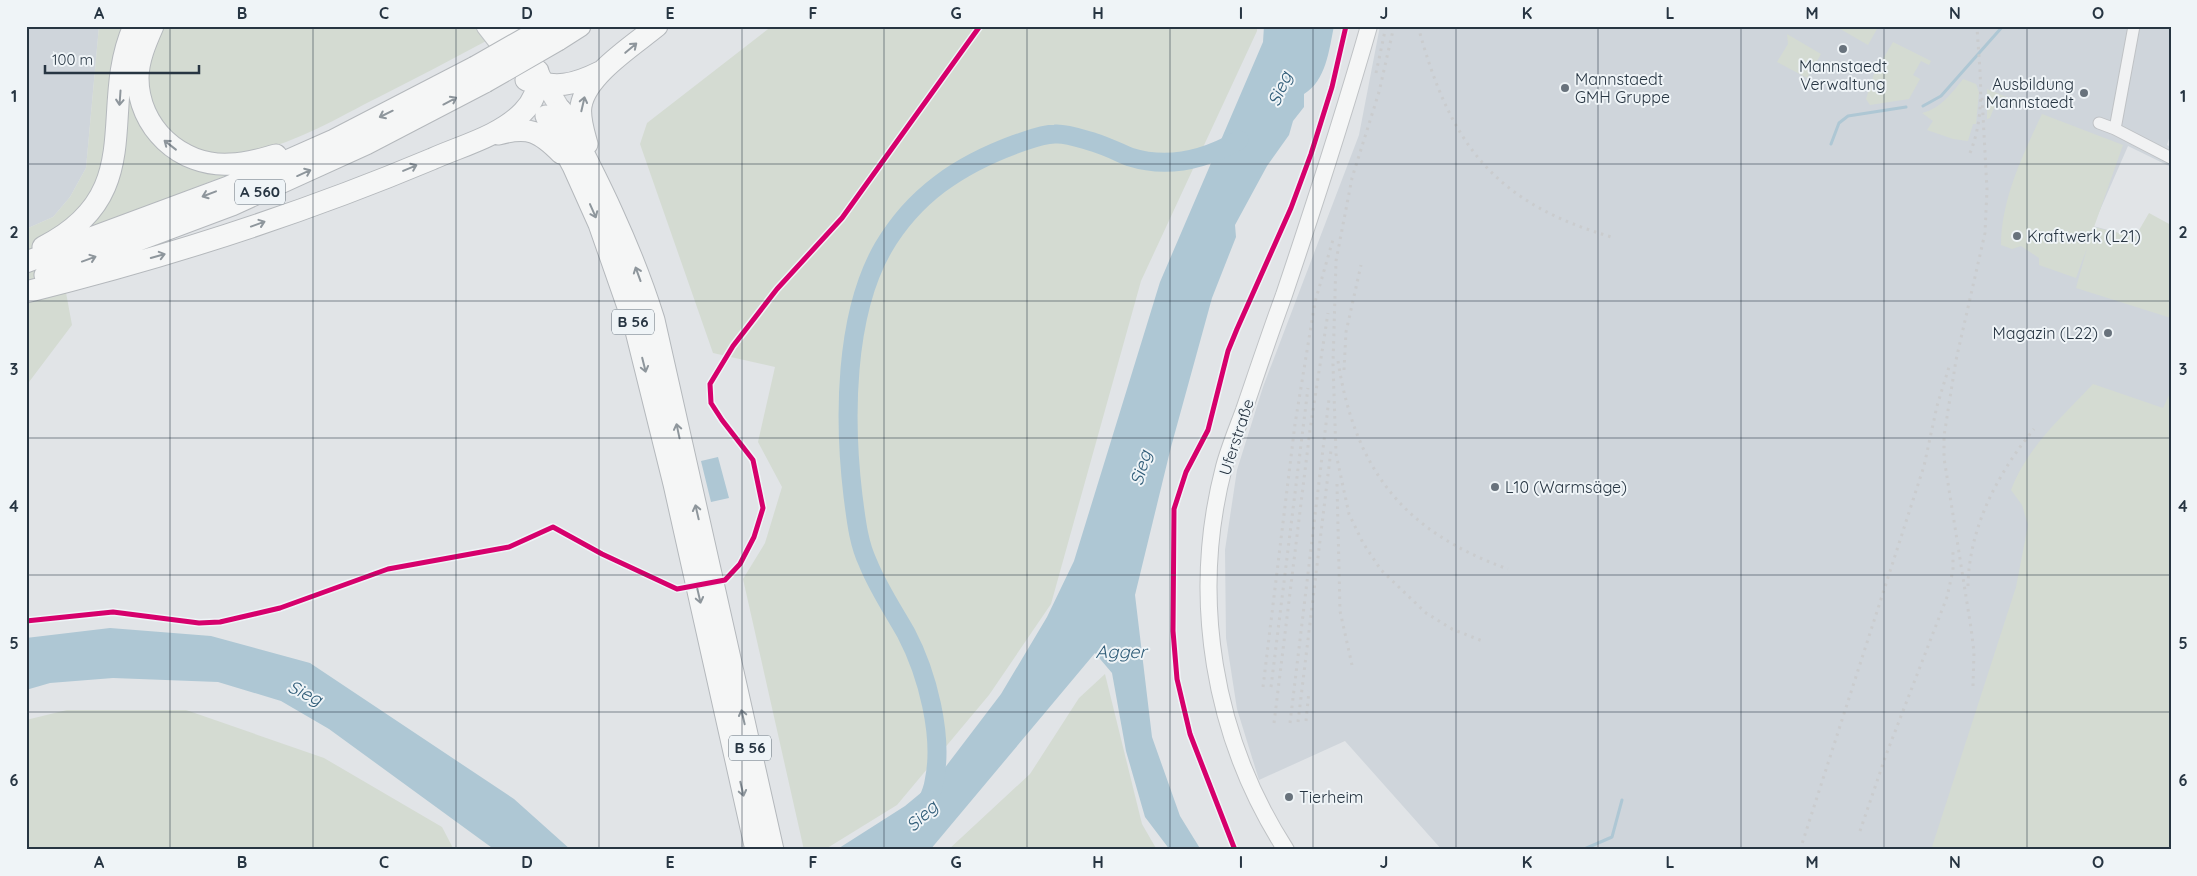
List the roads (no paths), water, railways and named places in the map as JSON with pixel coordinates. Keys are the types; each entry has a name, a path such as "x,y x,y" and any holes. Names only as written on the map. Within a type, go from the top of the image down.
{"highway":[{"path":"26,255 50,243 76,225 89,211 107,182 112,166 117,134 123,60 134,26"},
{"path":"153,26 140,61 138,77 140,96 152,128 178,151 205,162 230,164 334,140"},
{"name":"A 560","path":"26,282 232,205 366,144 553,33 580,26"},
{"path":"583,168 581,107 594,82 605,70 657,26"},
{"path":"485,137 523,112 537,83 574,84 605,70"},
{"name":"A 560","path":"26,262 228,187 480,75"},
{"name":"B 56","path":"554,113 634,261 654,320 756,850"},
{"path":"26,292 100,273 212,240 391,176 485,137 515,130 528,130 540,135 583,168"},
{"name":"B 56","path":"696,546 773,850"}],"main road":[{"name":"B 56","path":"486,26 512,58 537,83"},
{"name":"B 56","path":"508,26 554,113"}],"street":[{"name":"Uferstraße","path":"1286,850 1256,798 1239,758 1226,718 1208,625 1211,534 1224,467 1322,184 1369,26"},
{"path":"2115,128 2134,26"},
{"path":"2099,123 2115,128 2171,158"}],"water":[{"path":"1264,26 1334,26 1322,73 1304,94 1304,107 1293,121 1289,135 1267,166 1235,225 1236,237 1212,298 1171,447 1135,595 1152,737 1180,816 1201,850 1170,850 1145,817 1126,751 1112,673 1095,653 930,850 836,850 905,806 934,782 1001,694 1047,617 1074,561 1160,282 1263,42"},
{"path":"718,457 729,498 711,502 701,461"},
{"name":"Sieg","path":"110,628 211,636 310,663 514,799 571,850 495,850 329,729 281,701 218,682 113,678 50,683 26,690 26,638"}],"waterway":[{"path":"1923,106 1941,96 2003,26"},
{"path":"1831,144 1839,123 1848,116 1906,107"},
{"name":"Sieg","path":"926,805 933,788 937,764 937,745 932,705 914,649 876,581 865,555 858,530 853,496 848,435 850,369 854,337 870,275 895,229 924,197 957,172 995,152 1016,144 1045,135 1064,134 1098,144 1130,157 1158,162 1172,162 1200,157 1239,140"},
{"path":"1582,850 1612,837 1622,800"}],"railway":[{"path":"1376,73 1386,26"},
{"path":"1394,26 1379,92 1352,178 1336,261 1333,364 1336,454 1349,514 1363,543 1381,570 1426,613 1452,629 1485,642"},
{"path":"1418,26 1445,105 1463,136 1484,164 1508,187 1538,207 1573,224 1615,238"},
{"path":"1970,153 1979,121 1981,90 1977,26"},
{"path":"1973,686 1974,652 1944,458 1944,436 1956,360 1985,233 1987,190 1982,97"},
{"path":"1263,687 1295,424 1315,302 1334,236"},
{"path":"1344,370 1346,332 1361,265"},
{"path":"1274,723 1310,430 1328,313"},
{"path":"1338,361 1346,400 1357,434 1372,465 1390,492 1413,516 1440,536 1472,554 1508,569"},
{"path":"1800,850 1924,466 1937,406 1949,367"},
{"path":"1271,687 1308,388"},
{"path":"1290,723 1329,399"},
{"path":"1968,586 1974,543 1988,502 2009,464 2034,429"},
{"path":"1298,722 1331,450"},
{"path":"1337,484 1340,611 1352,665"},
{"path":"1860,831 1886,755 1947,597 1953,570 1953,550"},
{"path":"1306,721 1309,691"}],"place":[{"name":"Mannstaedt Verwaltung","path":"1843,49"},
{"name":"Mannstaedt GMH Gruppe","path":"1565,88"},
{"name":"Ausbildung Mannstaedt","path":"2084,93"},
{"name":"Kraftwerk (L21)","path":"2017,236"},
{"name":"Magazin (L22)","path":"2108,333"},
{"name":"L10 (Warmsäge)","path":"1495,487"},
{"name":"Tierheim","path":"1289,797"}],"water label":[{"name":"Agger","path":"1121,652"}]}
